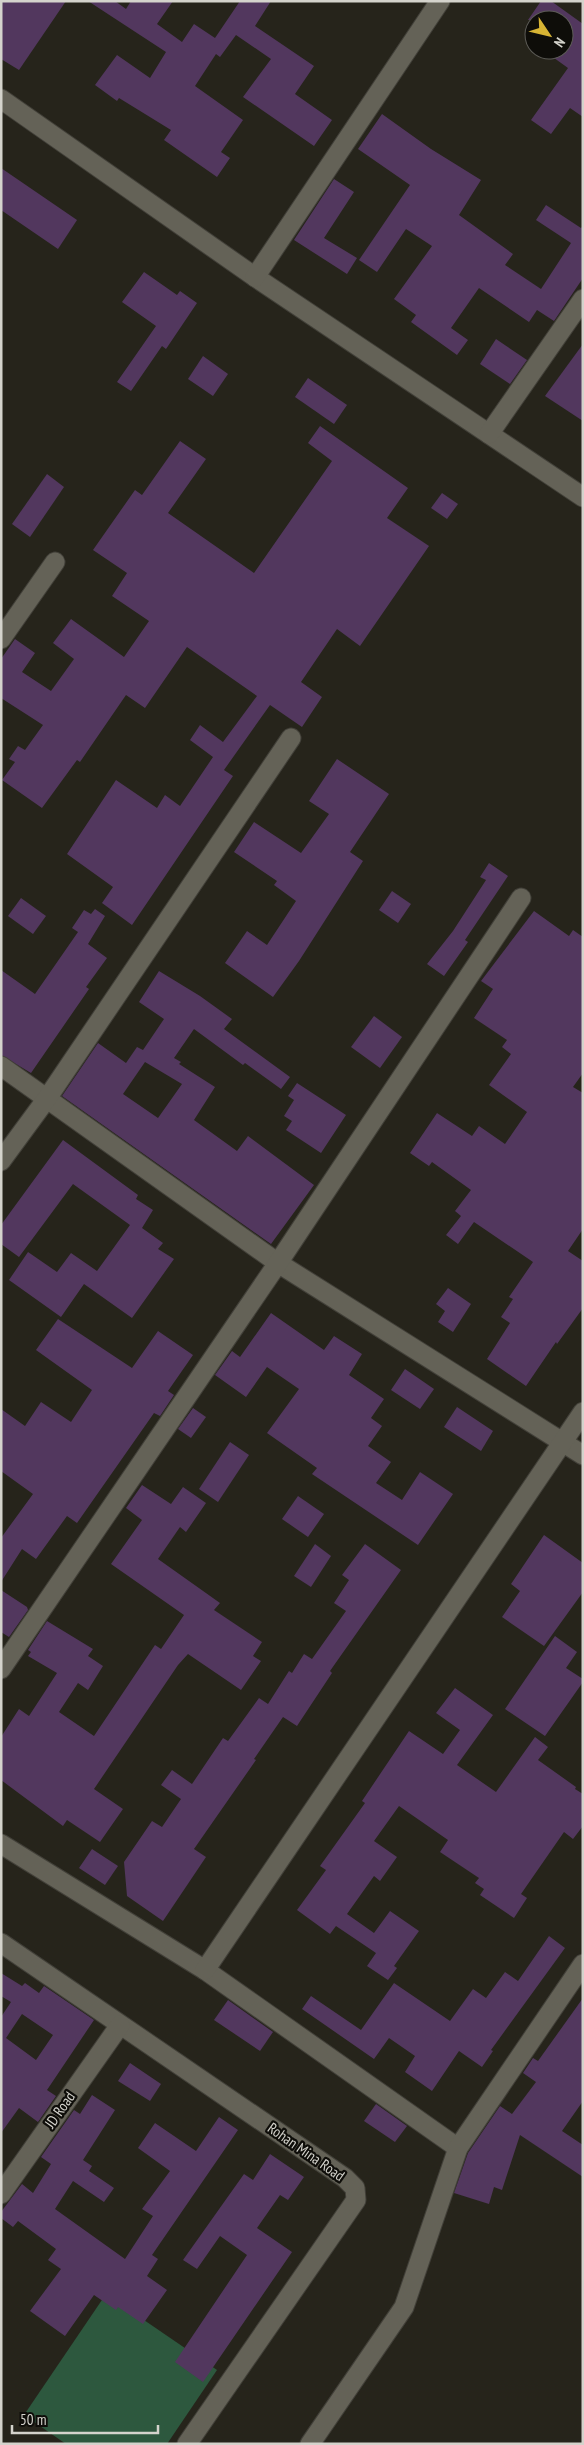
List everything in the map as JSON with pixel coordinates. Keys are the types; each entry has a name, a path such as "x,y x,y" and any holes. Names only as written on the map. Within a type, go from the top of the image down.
{"street":[{"path":"255,277 440,1"},
{"path":"1,99 255,277 583,497"},
{"path":"489,434 583,298"},
{"path":"1,639 55,562"},
{"path":"1,1161 48,1096 291,738"},
{"path":"1,1669 278,1263 521,898"},
{"path":"1,1066 48,1096 278,1263 583,1455"},
{"path":"205,1970 583,1412"},
{"path":"1,1844 205,1970 458,2148"},
{"name":"Rohan Mina Road","path":"1,1943 345,2178 354,2188 356,2200 187,2444"},
{"path":"310,2444 404,2307 458,2148 583,1964"},
{"name":"JD Road","path":"1,2194 120,2025"}],"green space":[{"path":"106,2294 217,2370 167,2444 66,2444 24,2415"}],"building":[{"path":"1,1 66,1 19,70 1,59"},
{"path":"88,1 115,1 126,9 131,1 173,1 157,24 182,42 194,24 215,38 240,1 271,1 255,26 314,66 295,94 332,120 314,146 243,97 271,59 236,35 220,57 216,54 195,86 243,120 221,152 230,158 217,177 164,140 171,130 119,98 117,101 95,85 117,55 150,78 166,52"},
{"path":"541,1 551,1 564,10 535,10"},
{"path":"574,18 583,24 583,117 570,108 551,134 531,120 568,68 557,60 574,60"},
{"path":"382,114 431,149 481,180 459,215 513,254 505,265 541,289 571,243 536,220 546,205 581,228 583,226 583,278 554,321 537,310 529,322 479,288 451,328 468,340 457,355 411,322 416,315 394,299 432,246 406,229 377,272 359,260 410,185 358,149"},
{"path":"1,168 77,220 58,249 1,210"},
{"path":"334,179 354,192 324,238 357,258 347,274 294,240"},
{"path":"144,272 177,295 180,291 197,303 166,349 162,346 131,391 117,382 156,326 122,302"},
{"path":"496,339 527,360 510,384 480,364"},
{"path":"583,344 583,421 545,396"},
{"path":"203,356 228,374 213,396 188,379"},
{"path":"308,378 347,405 334,424 295,397"},
{"path":"320,426 408,488 387,518 429,546 360,646 337,629 301,682 322,697 302,727 270,705 224,770 233,776 132,925 102,903 113,887 67,854 116,780 157,808 165,795 180,806 213,757 190,740 200,725 223,742 257,696 187,647 145,708 126,695 80,762 77,760 42,808 2,780 15,762 9,759 18,746 25,750 43,725 1,698 1,659 15,639 35,653 22,672 51,691 74,659 53,643 71,619 124,657 149,621 112,596 127,573 93,550 135,490 142,495 180,441 206,459 168,513 254,573 332,461 308,443"},
{"path":"47,474 64,487 30,537 12,524"},
{"path":"442,493 458,504 447,519 431,508"},
{"path":"337,759 389,794 350,852 363,861 299,961 273,997 225,963 247,931 267,945 296,901 274,885 277,881 234,852 254,822 301,853 329,814 309,801"},
{"path":"489,863 508,876 465,940 468,942 444,976 427,964 453,931 486,880 480,877"},
{"path":"392,891 411,904 398,923 379,910"},
{"path":"21,898 46,916 33,934 8,916"},
{"path":"95,909 105,916 88,944 107,958 86,987 89,989 31,1073 1,1055 1,970 35,994 78,932 72,928 84,910 91,914"},
{"path":"534,911 569,936 573,930 583,937 583,1073 573,1087 583,1093 583,1229 568,1251 583,1261 583,1308 557,1344 556,1342 526,1386 487,1359 510,1323 501,1317 513,1299 509,1297 533,1262 474,1222 458,1244 446,1235 461,1216 455,1211 471,1190 432,1162 429,1166 410,1153 437,1113 472,1136 479,1126 505,1144 527,1112 489,1085 511,1054 502,1047 507,1040 474,1018 493,989 481,981"},
{"path":"159,971 200,996 232,1019 224,1029 290,1077 281,1089 245,1063 243,1065 194,1029 174,1058 181,1062 179,1064 215,1087 194,1120 237,1151 248,1136 314,1185 271,1244 62,1096 98,1043 126,1063 137,1047 143,1050 164,1019 139,1002","holes":["145,1062 182,1084 158,1118 123,1094"]},
{"path":"374,1016 402,1037 380,1068 351,1047"},
{"path":"297,1083 346,1115 321,1153 286,1130 292,1121 284,1116 294,1100 288,1096"},
{"path":"63,1140 138,1195 136,1199 153,1210 142,1228 163,1243 158,1249 174,1259 132,1318 84,1284 61,1317 9,1280 28,1252 57,1272 71,1253 97,1271 130,1225 73,1184 19,1257 1,1244 1,1225"},
{"path":"448,1288 471,1304 453,1332 438,1322 445,1311 436,1304"},
{"path":"271,1313 324,1350 334,1336 362,1354 349,1375 384,1399 371,1418 382,1426 368,1446 391,1462 376,1483 402,1500 420,1472 453,1494 418,1545 312,1474 317,1468 267,1433 299,1389 267,1367 246,1397 215,1375 232,1351 240,1357"},
{"path":"58,1319 132,1368 158,1331 193,1355 168,1391 174,1395 160,1416 154,1413 77,1523 67,1516 36,1559 22,1549 1,1582 1,1538 33,1494 1,1471 1,1409 25,1426 41,1402 71,1422 92,1390 36,1350"},
{"path":"405,1369 434,1389 420,1409 391,1390"},
{"path":"457,1407 493,1431 481,1451 444,1427"},
{"path":"193,1408 206,1417 191,1438 178,1429"},
{"path":"230,1442 249,1455 218,1502 199,1489"},
{"path":"142,1485 171,1504 183,1487 206,1503 186,1532 180,1527 158,1559 220,1603 214,1610 262,1642 253,1656 261,1661 241,1690 188,1654 178,1665 94,1789 123,1809 100,1842 67,1820 63,1826 1,1780 1,1737 19,1709 29,1716 57,1673 28,1656 31,1652 28,1650 47,1621 93,1649 88,1656 103,1666 88,1690 78,1683 59,1712 94,1736 155,1645 161,1649 184,1615 111,1564 142,1520 126,1508"},
{"path":"298,1496 324,1514 308,1537 282,1519"},
{"path":"544,1535 583,1563 583,1592 544,1646 502,1617 520,1591 511,1584"},
{"path":"315,1544 331,1556 311,1587 294,1576"},
{"path":"365,1544 401,1570 330,1671 332,1673 297,1726 283,1717 254,1759 256,1760 194,1849 206,1857 163,1921 127,1896 124,1862 152,1821 162,1827 181,1799 161,1785 172,1770 192,1784 223,1738 228,1741 259,1698 268,1704 289,1671 292,1673 304,1654 312,1659 346,1611 334,1603 349,1580 342,1575"},
{"path":"1,1590 27,1607 28,1610 9,1637 1,1632"},
{"path":"555,1636 577,1652 566,1668 583,1679 583,1682 545,1736 505,1709"},
{"path":"455,1688 493,1715 457,1765 496,1792 535,1737 548,1747 538,1760 583,1794 583,1826 573,1839 564,1832 521,1894 527,1898 514,1918 480,1895 484,1889 475,1883 479,1878 440,1852 448,1840 399,1806 374,1841 397,1857 380,1881 374,1876 347,1914 374,1933 390,1911 419,1931 394,1966 397,1968 388,1980 367,1966 376,1953 336,1926 330,1934 297,1910 326,1870 320,1866 365,1803 362,1801 409,1731 443,1754 460,1730 436,1713"},
{"path":"92,1849 118,1866 105,1885 79,1868"},
{"path":"549,1936 565,1948 491,2050 493,2051 482,2067 459,2051 432,2091 405,2072 415,2056 389,2038 374,2059 302,2009 311,1996 361,2030 394,1983 450,2021 473,1989 486,1998 505,1972 518,1981"},
{"path":"1,1973 22,1986 25,1983 39,1993 44,1986 94,2020 47,2090 56,2096 38,2122 19,2108 1,2133 1,2017 11,2002 1,1996","holes":["22,2014 53,2035 36,2060 6,2038"]},
{"path":"583,1998 583,2101 562,2131 583,2145 583,2177 520,2135 502,2190 494,2187 489,2204 454,2193 468,2153 500,2106 512,2114 536,2082 523,2073 533,2058 538,2061"},
{"path":"228,2000 273,2032 260,2051 214,2020"},
{"path":"130,2063 161,2084 150,2101 118,2081"},
{"path":"92,2095 115,2110 83,2160 92,2166 89,2171 114,2188 104,2202 73,2181 55,2209 125,2259 153,2216 142,2209 170,2171 138,2148 155,2123 196,2151 219,2117 238,2130 152,2255 158,2259 147,2276 167,2290 143,2324 118,2307 116,2310 94,2295 65,2336 30,2311 61,2269 48,2260 56,2249 18,2221 13,2227 1,2218 1,2212 22,2184 33,2193 51,2164 41,2157 74,2110 80,2114"},
{"path":"376,2104 407,2126 395,2142 364,2121"},
{"path":"270,2154 304,2177 288,2200 280,2195 257,2228 292,2252 203,2382 175,2362 247,2255 220,2236 197,2269 183,2260 244,2174 253,2180"}]}
